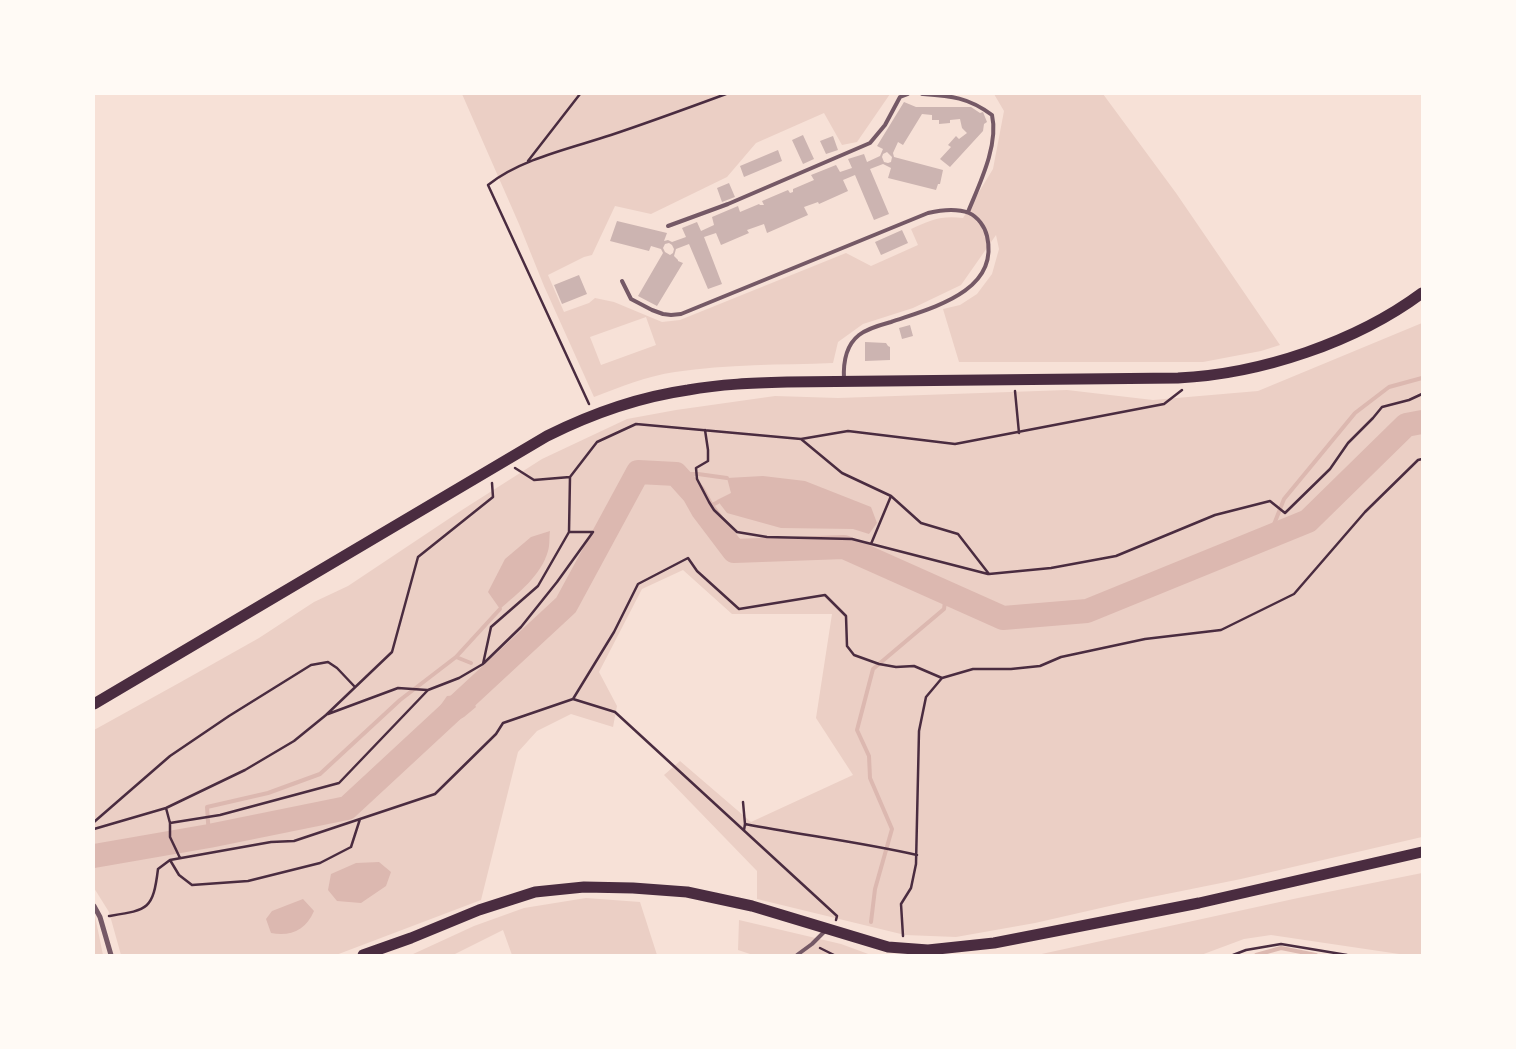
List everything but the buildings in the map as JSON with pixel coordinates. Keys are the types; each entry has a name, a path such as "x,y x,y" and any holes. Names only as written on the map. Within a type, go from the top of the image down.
{"main road":[{"path":"94,704 547,436 595,414 632,402 696,388 761,383 1197,377 1216,375 1259,366 1325,345 1367,327 1391,314 1422,293"},
{"path":"363,955 411,938 479,910 535,892 584,887 687,892 752,906 888,947 905,950 928,950 994,943 1199,903 1422,852"}],"street":[{"path":"94,906 100,917 111,955"}],"lane":[{"path":"668,226 728,204 870,143 885,125 900,97 908,94"},
{"path":"922,94 967,100 992,115 994,123 988,158 968,212"},
{"path":"622,281 630,299 664,314 681,314 928,213 952,210 968,212 974,216 983,225 989,243 986,267 981,276 975,283 954,298 869,330 858,336 852,342 845,356 843,365 844,382"},
{"path":"796,955 830,929"}],"path":[{"path":"527,162 580,94"},
{"path":"595,414 488,185 497,177 527,162 643,124 726,94"},
{"path":"483,664 491,627 538,586 568,532 570,477 597,442 636,424 801,439 848,431 955,444 1164,404 1197,377"},
{"path":"1014,380 1019,433"},
{"path":"705,430 708,461 696,468 698,479 714,510 737,532 767,537 852,539 990,574 1051,568 1116,556 1215,515 1270,501 1285,513 1330,469 1348,443 1382,407 1422,394"},
{"path":"801,439 842,473 891,496 921,523 958,534 990,574"},
{"path":"905,950 901,904 911,888 916,864 919,731 926,698 942,678 973,669 1012,669 1040,666 1061,657 1145,639 1222,630 1294,594 1365,512 1418,460 1422,459"},
{"path":"505,461 534,480 570,477"},
{"path":"94,829 166,808 246,770 294,740 326,715 392,652 418,557 493,497 491,469"},
{"path":"871,544 891,496"},
{"path":"326,715 398,688 428,690 459,678 483,664 521,627 557,582 593,532 568,532"},
{"path":"573,699 614,632 638,584 688,558 698,571 739,608 824,595 846,616 847,646 854,655 896,667 914,666 942,678"},
{"path":"94,822 170,756 229,716 311,665 328,662 337,668 356,687"},
{"path":"170,823 220,815 339,783 428,690"},
{"path":"100,917 141,910 151,901 156,889 158,869 170,860 271,842 294,841 435,794 496,734 503,722 573,699 615,712 836,916 830,929"},
{"path":"743,802 744,830"},
{"path":"166,808 170,823 170,836 180,858"},
{"path":"170,860 179,875 192,885 248,881 320,863 351,847 360,819"},
{"path":"745,824 878,846 916,855"},
{"path":"812,944 834,955"},
{"path":"1233,955 1246,950 1281,944 1347,955"}],"shaded area":[{"path":"462,94 890,94 857,142 842,145 824,113 756,143 727,177 651,214 615,206 592,255 548,275 564,312 589,303 595,298 614,302 662,322 680,320 846,253 871,266 918,245 911,229 936,219 949,217 963,218 993,169 1004,111 994,94 1103,94 1176,193 1280,345 1261,351 1203,362 959,362 943,309 960,305 977,294 992,274 999,249 996,235 961,285 913,308 863,324 838,342 833,363 695,369 644,379 594,397 544,286","holes":["646,317 656,345 601,365 590,337"]},
{"path":"1422,323 1422,837 1241,879 1035,923 956,937 905,935 757,899 757,871 664,775 680,761 751,822 853,775 816,718 832,614 732,614 683,570 642,589 599,672 617,706 613,727 571,714 537,731 518,752 481,900 336,955 121,955 109,912 94,888 94,730 259,638 314,602 348,586 542,459 627,419 775,396 838,398 1067,390 1153,400 1258,391"},
{"path":"763,476 805,481 871,507 877,523 869,534 853,529 781,528 727,513 717,500 731,493 727,478"},
{"path":"550,531 549,549 540,568 528,583 500,609 488,592 505,559 531,537"},
{"path":"470,694 476,707 464,717 451,724 436,712 447,696"},
{"path":"379,862 391,872 386,886 361,903 337,901 328,890 331,874 356,863"},
{"path":"1422,873 1422,955 1406,955 1271,935 1244,939 1201,955 1037,955 1298,898"},
{"path":"586,898 640,902 657,955 512,955 503,930 453,955 411,955 474,926 524,908"},
{"path":"303,899 314,911 307,923 291,933 271,933 266,919 272,911"},
{"path":"95,916 103,955 94,955"},
{"path":"739,920 841,944 871,955 753,955 738,950"}],"waterway":[{"path":"1269,537 1284,499 1355,413 1389,387 1422,378"},
{"path":"94,856 209,836 347,808 566,605 638,472 676,474 694,494 703,510 734,551 844,547 1003,618 1087,611 1308,521 1406,425 1422,422"},
{"path":"676,474 698,474 727,478"},
{"path":"703,510 718,502"},
{"path":"871,922 875,889 892,829 870,778 869,756 857,730 873,669 944,609 946,594"},
{"path":"456,657 500,609"},
{"path":"209,836 207,807 268,793 320,774 400,700 456,657 471,663"},
{"path":"1256,955 1281,948 1316,955"}]}
